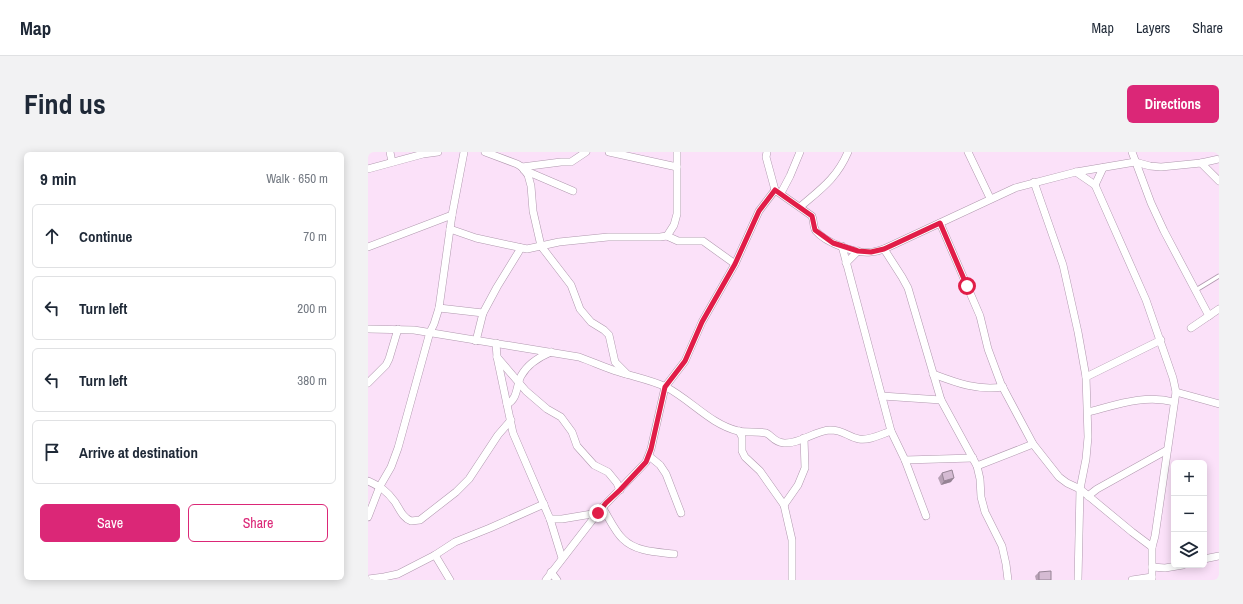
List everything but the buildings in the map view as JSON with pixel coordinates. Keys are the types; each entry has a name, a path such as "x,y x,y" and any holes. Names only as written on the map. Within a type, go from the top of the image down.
{"street":[{"path":"390,152 392,162"},
{"path":"368,169 438,152"},
{"path":"368,517 380,486 391,467 398,448 430,332 439,308 452,215 464,152"},
{"path":"485,152 497,156 573,191"},
{"path":"523,168 561,162 571,162 586,152"},
{"path":"609,152 677,167"},
{"path":"667,236 674,225 676,214 677,152"},
{"path":"767,152 766,157 778,192 800,206 812,216 814,229 816,232 833,243 858,251 871,252 884,249 990,198 1034,182 1076,172 1136,162 1161,167 1201,163 1219,159"},
{"path":"546,580 550,572 600,510 646,462 649,456 665,387 685,361 702,322 735,264 759,211 778,192 790,176 800,152"},
{"path":"800,206 833,177 842,166 848,152"},
{"path":"968,152 990,198"},
{"path":"1132,152 1164,231 1209,316"},
{"path":"1201,163 1219,181"},
{"path":"523,168 528,175 533,211 541,246 571,285 580,308 591,322 609,335 615,362 628,375"},
{"path":"1095,185 1103,168"},
{"path":"1076,172 1095,185 1146,300 1161,340 1176,392 1155,536 1152,546 1152,579 1132,580"},
{"path":"1034,182 1063,265 1078,332 1086,378 1088,412 1087,445 1080,489 1078,580"},
{"path":"368,247 452,215"},
{"path":"940,223 980,316 988,349 1003,387 1033,444 1059,478 1080,489 1152,546"},
{"path":"450,229 476,238 527,249 559,242 600,238 660,238 667,236 678,241 704,241 735,264"},
{"path":"842,246 891,432 905,460 926,516"},
{"path":"476,341 483,313 521,248"},
{"path":"884,249 908,288 941,400 977,466 985,512 1002,546 1008,580"},
{"path":"846,263 858,251"},
{"path":"439,308 483,313"},
{"path":"1191,328 1219,309"},
{"path":"368,329 398,329 430,332 476,341 579,357 604,367 665,387 707,416 739,431 767,434 776,442 786,443 800,440 812,434 828,430 843,432 860,439 891,432"},
{"path":"368,383 389,360 398,329"},
{"path":"1086,378 1161,340"},
{"path":"496,343 497,357 513,433 550,519 562,558"},
{"path":"507,404 514,398 520,377 525,370 540,357 551,352"},
{"path":"497,357 526,392 547,409 561,417 572,432 580,450 594,465 606,470 617,483 620,490"},
{"path":"933,374 970,387 982,389 1003,387"},
{"path":"1176,392 1219,404"},
{"path":"882,396 941,400"},
{"path":"1088,412 1144,399 1164,399 1174,402"},
{"path":"368,481 380,486 396,504 405,518 411,521 420,520 456,492 469,478 498,435 511,420"},
{"path":"739,431 742,437 742,451 745,457 760,471 784,505 792,540 792,580"},
{"path":"784,505 798,485 805,468 804,438"},
{"path":"977,466 1033,444"},
{"path":"1088,496 1098,488 1167,450"},
{"path":"649,456 660,465 666,474 681,513"},
{"path":"905,460 973,458"},
{"path":"368,579 398,574 435,555 455,542 544,504"},
{"path":"550,519 562,519 600,510"},
{"path":"600,510 623,539 633,547 674,554"},
{"path":"435,555 450,580"},
{"path":"1207,558 1219,556"},
{"path":"1152,567 1171,567"},
{"path":"550,572 557,580"}],"lane":[{"path":"1196,290 1219,276"}],"route":[{"path":"598,513 646,462 651,449 665,387 685,361 702,322 735,264 759,211 775,190 800,206 812,216 814,229 821,236 833,243 858,251 871,252 884,249 940,223 967,286"}]}
